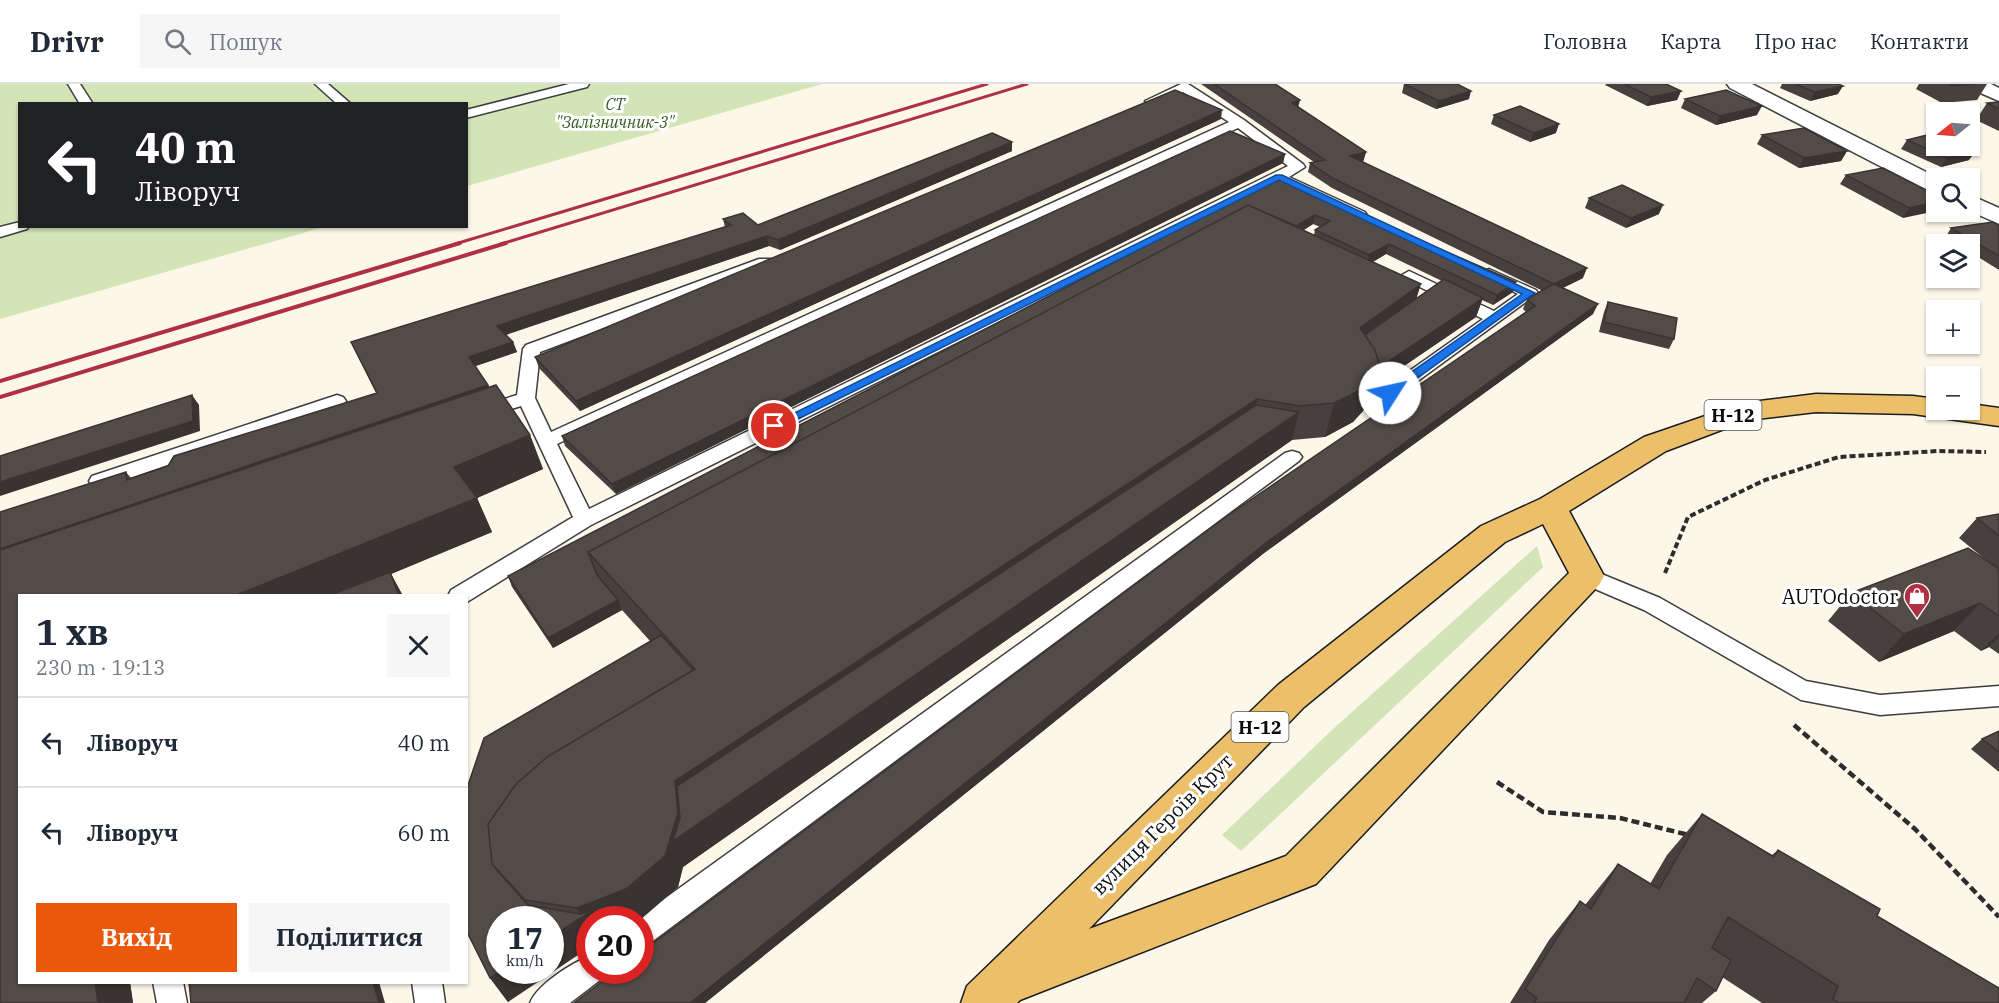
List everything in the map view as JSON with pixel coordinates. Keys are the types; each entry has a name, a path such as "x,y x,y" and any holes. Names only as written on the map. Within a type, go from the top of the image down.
{"main road":[{"name":"Н-12","path":"1551,507 1655,444 1743,412 1816,403 1926,407"},
{"path":"1980,414 1999,417"},
{"path":"992,994 1300,870 1587,576 1551,507"},
{"name":"вулиця Героїв Крут","path":"992,994 1291,696 1493,534 1551,507"}],"street":[{"path":"1737,84 1926,181"},
{"path":"1976,84 1999,95"},
{"path":"1980,207 1999,217"}],"lane":[{"path":"74,84 86,102"},
{"path":"321,84 343,102"},
{"path":"468,113 583,84"},
{"path":"462,594 584,520 1298,167 1239,123 1184,87 1140,106"},
{"path":"547,441 1239,123"},
{"path":"1279,177 1373,221"},
{"path":"0,232 18,227"},
{"path":"584,520 526,398 532,350 779,256"},
{"path":"1390,393 1530,293 1478,269"},
{"path":"1367,280 1387,290 1409,276 1495,318"},
{"path":"470,417 526,398"},
{"path":"79,488 337,402"},
{"path":"654,923 1292,458"},
{"path":"1587,576 1652,604 1801,690 1880,705 1999,696"},
{"path":"545,1003 576,980"},
{"path":"168,984 172,1003"},
{"path":"427,984 430,1003"}],"path":[{"path":"1652,604 1688,517 1765,480 1839,458 1938,451 1989,452"},
{"path":"1792,724 1915,829 1999,917"},
{"path":"1497,782 1543,812 1620,818 1700,837"}],"green space":[{"name":"СТ \"Залізничник-3\"","path":"0,84 822,84 468,186 468,102 18,102 18,228 320,228 0,319"},
{"path":"1537,546 1543,567 1241,851 1222,835 1332,730"}],"building":[{"path":"1214,84 1275,84 1300,100 1292,103 1366,152 1350,156 1587,268 1554,284 1334,179 1310,163 1325,160"},
{"path":"1404,84 1457,84 1471,91 1439,101"},
{"path":"1624,84 1666,84 1681,91 1651,97"},
{"path":"1795,84 1838,84 1843,86 1815,92"},
{"path":"1949,84 1975,84 1952,86"},
{"path":"1175,90 1222,110 576,401 535,357"},
{"path":"1726,90 1762,106 1720,116 1685,99"},
{"path":"1999,102 1999,109 1987,103"},
{"path":"1520,106 1559,124 1534,133 1494,115"},
{"path":"1804,128 1847,151 1804,158 1762,135"},
{"path":"1230,131 1285,154 612,484 562,436"},
{"path":"992,133 1012,142 778,240 767,236 497,326 513,342 469,357 488,385 0,549 0,512 126,472 127,480 168,466 174,456 377,393 351,342 731,225 723,219 743,213 758,225"},
{"path":"1926,135 1926,149 1907,140"},
{"path":"1883,168 1926,190 1926,204 1909,208 1846,175"},
{"path":"1277,178 1516,282 1497,295 1389,244 1369,255 1315,230 1330,221 1315,215 1296,226 1248,205 588,552 597,575 618,600 548,638 508,576"},
{"path":"1622,185 1663,205 1631,218 1589,198"},
{"path":"1248,205 1421,284 1360,328 1375,350 1381,369 1363,389 1334,403 1300,406 1257,399 675,781 678,813 665,856 626,889 576,908 525,900 492,864 488,824 516,784 547,757 695,669 588,552"},
{"path":"1993,222 1999,225 1999,256 1980,245 1980,234 1961,234 1951,228"},
{"path":"1444,279 1483,298 1380,367 1375,350 1365,335"},
{"path":"1554,284 1598,304 1267,542 690,1003 574,1003 599,984 654,984 654,943 1227,516 1535,306 1527,299"},
{"path":"1608,302 1677,318 1674,339 1604,322"},
{"path":"496,385 530,435 454,467 477,498 239,594 18,594 18,984 95,984 98,1003 0,1003 0,550"},
{"path":"192,395 193,421 0,482 0,456"},
{"path":"1256,405 1299,412 673,841 680,818 677,786"},
{"path":"1999,514 1999,536 1977,518"},
{"path":"1968,548 1999,569 1999,616 1980,603 1904,634 1851,593"},
{"path":"390,572 398,594 333,594"},
{"path":"661,635 693,670 547,757 516,784 488,824 492,864 528,905 534,906 486,906 486,970 468,934 468,785 484,738"},
{"path":"1999,731 1999,752 1982,739"},
{"path":"1702,814 1774,857 1778,850 1880,909 1877,916 1999,988 1999,1003 1839,1003 1833,999 1838,986 1728,917 1712,948 1731,960 1716,991 1697,978 1684,1003 1534,1003 1537,998 1525,989 1580,901 1591,909 1618,864 1659,889"},
{"path":"564,911 576,913 576,921 564,929"},
{"path":"189,984 374,984 379,1003 191,1003"}],"railway":[{"path":"455,244 987,84"},
{"path":"501,244 1027,84"},
{"path":"0,381 460,243"},
{"path":"0,397 506,243"}],"place":[{"name":"AUTOdoctor","path":"1917,619"}],"route":[{"path":"774,426 1279,177 1530,293 1390,393"}]}
